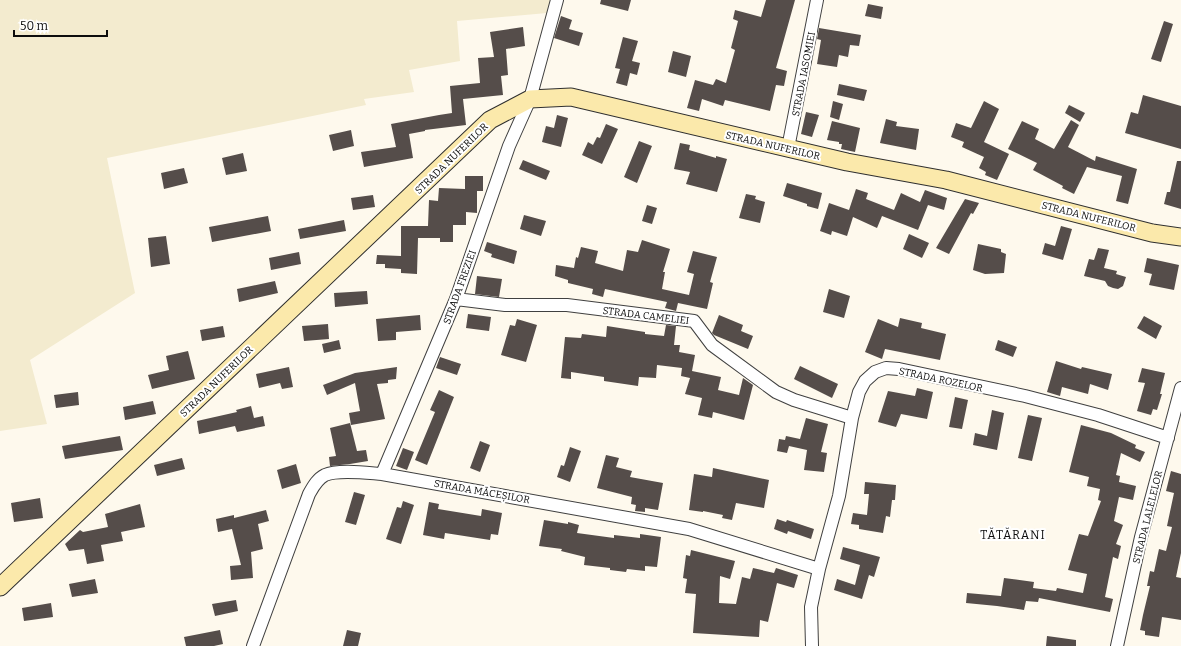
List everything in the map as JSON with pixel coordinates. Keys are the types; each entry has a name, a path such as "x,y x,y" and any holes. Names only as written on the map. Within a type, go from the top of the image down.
{"main road":[{"name":"STRADA NUFERILOR","path":"0,587 490,120 530,99 571,97 847,162 946,180 1152,232 1181,237"}],"street":[{"name":"STRADA FREZIEI","path":"382,474 456,299 509,146 530,99 557,0"},
{"name":"STRADA IASOMIEI","path":"788,148 817,0"},
{"name":"STRADA CAMELIEI","path":"456,299 505,305 567,305 694,321 712,345 776,392 794,400 852,418"},
{"name":"STRADA ROZELOR","path":"812,646 811,607 819,569 839,496 852,418 859,392 865,381 875,372 886,368 906,371 1025,396 1098,415 1168,438"},
{"name":"STRADA LALELELOR","path":"1117,646 1141,537 1181,388"},
{"name":"STRADA MĂCEȘILOR","path":"253,646 309,494 316,482 325,475 344,471 382,474 689,529 819,569"}],"shaded area":[{"path":"0,0 551,0 547,13 457,21 460,61 409,70 414,92 364,99 366,105 107,158 135,293 30,360 47,424 0,431"}],"building":[{"path":"601,0 631,0 628,11 600,4"},
{"path":"766,0 795,0 776,68 787,71 784,86 776,85 770,111 725,100 723,106 702,99 699,111 687,108 695,80 713,85 716,79 726,83 735,50 731,48 738,21 733,19 735,10 761,17"},
{"path":"868,4 883,7 881,19 865,16"},
{"path":"561,16 572,20 569,29 583,33 579,46 554,38"},
{"path":"1164,21 1173,24 1161,62 1151,59"},
{"path":"523,27 525,46 506,49 508,75 501,76 503,95 463,99 466,125 425,130 409,134 413,158 364,167 361,152 396,147 391,124 452,113 450,86 480,83 478,58 494,57 490,32"},
{"path":"819,28 861,35 859,46 850,45 848,57 839,55 837,67 817,64 821,40 817,39"},
{"path":"623,37 638,41 632,61 640,63 637,75 630,73 627,86 616,83 620,69 615,68"},
{"path":"673,51 691,56 686,77 668,72"},
{"path":"839,84 867,90 864,101 837,95"},
{"path":"1143,95 1181,106 1181,149 1125,133 1131,112 1138,114"},
{"path":"833,101 843,104 839,120 830,117"},
{"path":"984,101 999,109 984,142 1009,154 997,180 985,175 986,172 979,168 984,157 962,147 964,142 951,137 956,123 971,128"},
{"path":"1069,105 1085,113 1080,122 1065,113"},
{"path":"806,112 819,115 812,137 801,134"},
{"path":"557,115 568,118 561,147 542,142 546,126 554,128"},
{"path":"886,119 897,122 896,126 919,129 916,150 880,143"},
{"path":"1071,120 1079,125 1068,147 1095,161 1096,156 1137,169 1128,204 1116,201 1122,176 1087,167 1074,194 1062,188 1063,186 1033,170 1037,163 1008,149 1022,121 1039,129 1035,139 1054,149"},
{"path":"832,121 860,128 855,152 841,149 842,144 839,144 839,142 827,140"},
{"path":"606,124 618,129 602,164 582,155 588,142 593,145 597,137 600,138"},
{"path":"351,130 354,146 333,151 329,135"},
{"path":"639,141 652,146 637,183 624,177"},
{"path":"680,143 690,145 689,150 716,158 716,156 727,159 717,192 686,184 690,172 674,169"},
{"path":"243,153 247,171 226,175 222,158"},
{"path":"523,160 550,171 546,180 519,169"},
{"path":"1177,161 1181,161 1181,209 1164,204 1167,192 1170,192"},
{"path":"184,168 188,183 164,189 161,173"},
{"path":"465,176 483,176 483,191 477,191 477,213 466,212 466,225 453,225 453,242 440,242 440,238 418,238 417,274 401,273 401,269 385,268 385,264 376,264 377,255 401,256 401,226 428,226 429,200 438,201 439,188 465,189"},
{"path":"787,183 822,193 818,209 783,196"},
{"path":"856,189 868,193 866,199 894,210 901,193 920,202 925,190 947,198 944,210 928,205 918,230 882,216 877,228 853,217 847,236 832,231 831,235 820,231 829,203 849,210"},
{"path":"746,194 756,196 755,199 765,202 760,223 739,218"},
{"path":"373,195 375,207 353,210 351,198"},
{"path":"965,199 979,203 973,214 971,213 949,254 936,248"},
{"path":"647,205 657,208 652,224 642,221"},
{"path":"524,215 546,221 541,236 520,229"},
{"path":"268,216 271,231 212,242 209,227"},
{"path":"344,220 346,231 300,239 298,229"},
{"path":"1061,226 1072,229 1063,260 1042,254 1045,243 1055,246"},
{"path":"909,234 929,243 922,258 903,249"},
{"path":"166,236 170,264 151,267 148,238"},
{"path":"642,240 670,249 663,272 665,272 662,289 689,295 694,274 687,272 693,251 717,257 710,282 713,283 707,309 678,303 676,311 665,308 667,302 605,289 603,297 592,294 593,289 568,283 568,280 555,276 556,265 574,268 576,257 578,258 581,247 598,251 595,263 623,271 627,250 638,252"},
{"path":"487,242 517,251 514,264 491,257 492,254 484,251"},
{"path":"978,244 1001,249 1001,252 1006,254 1004,273 985,274 973,270"},
{"path":"1098,248 1109,250 1104,268 1117,271 1116,274 1126,277 1123,286 1118,289 1108,286 1105,281 1084,276 1089,259 1094,260"},
{"path":"299,252 301,264 271,270 269,258"},
{"path":"1147,258 1179,265 1174,290 1149,285 1152,274 1144,272"},
{"path":"477,276 502,279 499,297 475,294"},
{"path":"275,281 278,293 239,302 237,289"},
{"path":"829,289 850,296 844,318 823,312"},
{"path":"367,291 368,304 335,307 334,293"},
{"path":"468,314 491,317 489,331 466,328"},
{"path":"420,315 421,330 396,332 396,340 378,341 376,319"},
{"path":"719,315 743,325 741,331 753,336 748,349 712,333"},
{"path":"1144,316 1162,326 1156,339 1137,328"},
{"path":"900,318 922,323 921,328 946,334 940,360 885,349 882,359 865,352 878,319 898,327"},
{"path":"517,319 537,325 526,362 501,355 510,325 515,326"},
{"path":"328,324 329,339 304,341 302,326"},
{"path":"666,325 676,326 674,345 680,345 679,352 695,355 692,371 721,377 718,390 739,395 743,378 753,385 744,420 713,412 712,418 698,415 702,398 685,394 690,378 681,376 682,368 657,365 656,378 639,377 638,386 604,381 604,377 571,372 571,379 561,378 565,337 581,338 582,334 606,337 607,326 645,332 645,334 664,336"},
{"path":"223,326 225,337 202,341 200,330"},
{"path":"339,340 341,349 324,353 322,344"},
{"path":"998,340 1017,347 1013,357 995,350"},
{"path":"188,351 195,379 152,389 148,375 169,370 166,356"},
{"path":"440,357 461,364 457,375 436,368"},
{"path":"1056,361 1081,369 1082,367 1112,374 1108,390 1090,384 1088,394 1062,387 1060,396 1047,392"},
{"path":"800,366 838,384 832,398 794,379"},
{"path":"289,367 293,387 282,389 280,383 259,388 256,374"},
{"path":"397,367 396,379 388,380 388,383 377,384 385,419 351,425 349,413 360,411 355,383 327,395 323,385 355,373"},
{"path":"1142,368 1165,373 1160,394 1162,394 1157,410 1153,409 1151,415 1137,411 1145,383 1138,382"},
{"path":"917,388 933,392 927,419 901,414 896,427 878,422 888,391 915,396"},
{"path":"439,390 454,397 427,465 415,460 435,412 430,410"},
{"path":"78,392 79,405 56,408 54,395"},
{"path":"955,397 968,400 962,429 949,427"},
{"path":"153,401 156,414 125,420 123,407"},
{"path":"251,406 254,418 263,416 265,426 237,432 235,426 199,434 197,421 237,412 236,410"},
{"path":"992,410 1004,413 997,450 973,445 975,433 987,436"},
{"path":"1028,415 1042,418 1032,461 1018,458"},
{"path":"806,418 828,424 821,452 827,453 824,472 804,470 807,450 789,446 787,453 777,451 779,439 785,440 786,436 800,439"},
{"path":"350,423 357,451 366,450 368,461 330,466 329,457 336,456 330,428"},
{"path":"1081,425 1111,433 1136,445 1135,448 1145,452 1140,462 1121,453 1116,475 1120,476 1119,482 1136,486 1133,500 1119,497 1114,521 1123,525 1116,544 1121,546 1118,559 1113,557 1105,597 1113,599 1110,612 1039,598 1038,602 1026,601 1024,610 966,603 967,593 1001,596 1004,578 1034,582 1033,588 1056,591 1057,588 1083,593 1087,574 1068,570 1079,534 1088,536 1101,501 1098,500 1100,489 1087,486 1089,477 1069,472"},
{"path":"120,436 123,450 65,459 62,446"},
{"path":"480,441 490,445 480,472 470,468"},
{"path":"570,447 581,451 570,482 557,477 561,465 564,466"},
{"path":"403,448 414,452 407,470 396,466"},
{"path":"606,455 619,458 616,467 632,471 630,477 663,483 658,510 645,508 645,512 635,511 636,505 631,504 632,497 597,488"},
{"path":"182,458 185,469 157,476 154,465"},
{"path":"296,464 301,483 282,489 277,470"},
{"path":"713,468 769,480 764,508 736,503 732,520 722,518 723,515 689,510 694,474 712,477"},
{"path":"1171,471 1181,474 1181,553 1176,577 1181,578 1181,620 1162,617 1159,637 1145,635 1145,631 1140,630 1150,586 1147,586 1150,571 1154,572 1159,549 1166,551 1172,527 1167,526 1174,493 1166,491"},
{"path":"865,482 896,485 895,500 892,500 890,517 886,516 883,533 859,529 859,525 851,524 853,513 867,515 869,494 864,494"},
{"path":"354,492 365,495 356,525 345,522"},
{"path":"40,498 43,518 14,522 11,503"},
{"path":"403,501 414,505 401,544 386,539 397,507 401,508"},
{"path":"429,502 439,504 438,509 481,516 482,509 502,513 498,535 491,534 490,540 445,533 444,539 423,535"},
{"path":"140,504 145,527 121,532 123,541 101,545 104,561 87,564 84,549 69,551 65,544 80,530 83,532 108,527 105,514"},
{"path":"266,510 269,521 258,524 263,549 251,552 253,578 231,580 230,566 241,565 232,529 218,532 216,519 234,515 234,518"},
{"path":"777,519 786,522 787,520 814,529 811,539 788,531 787,534 774,529"},
{"path":"544,520 568,524 568,522 579,525 577,533 614,538 614,535 640,538 640,534 661,537 657,567 645,566 645,571 627,569 626,572 610,570 610,568 584,565 585,557 561,551 562,549 539,546"},
{"path":"843,547 880,557 874,577 869,575 862,599 834,590 837,579 855,585 860,565 840,559"},
{"path":"691,550 735,561 730,579 720,576 719,603 736,604 742,577 750,579 753,568 774,573 776,568 798,575 794,588 777,583 768,622 760,620 759,637 693,633 696,594 685,593 687,579 683,578 686,555 690,556"},
{"path":"95,579 98,593 72,597 69,584"},
{"path":"236,600 238,611 215,616 212,604"},
{"path":"51,603 53,617 24,621 22,608"},
{"path":"220,630 223,644 214,646 186,646 184,637"},
{"path":"347,630 361,633 358,646 343,646"},
{"path":"1047,636 1076,640 1076,646 1046,646"}],"district":[{"name":"TĂTĂRANI","path":"1013,535"}]}
